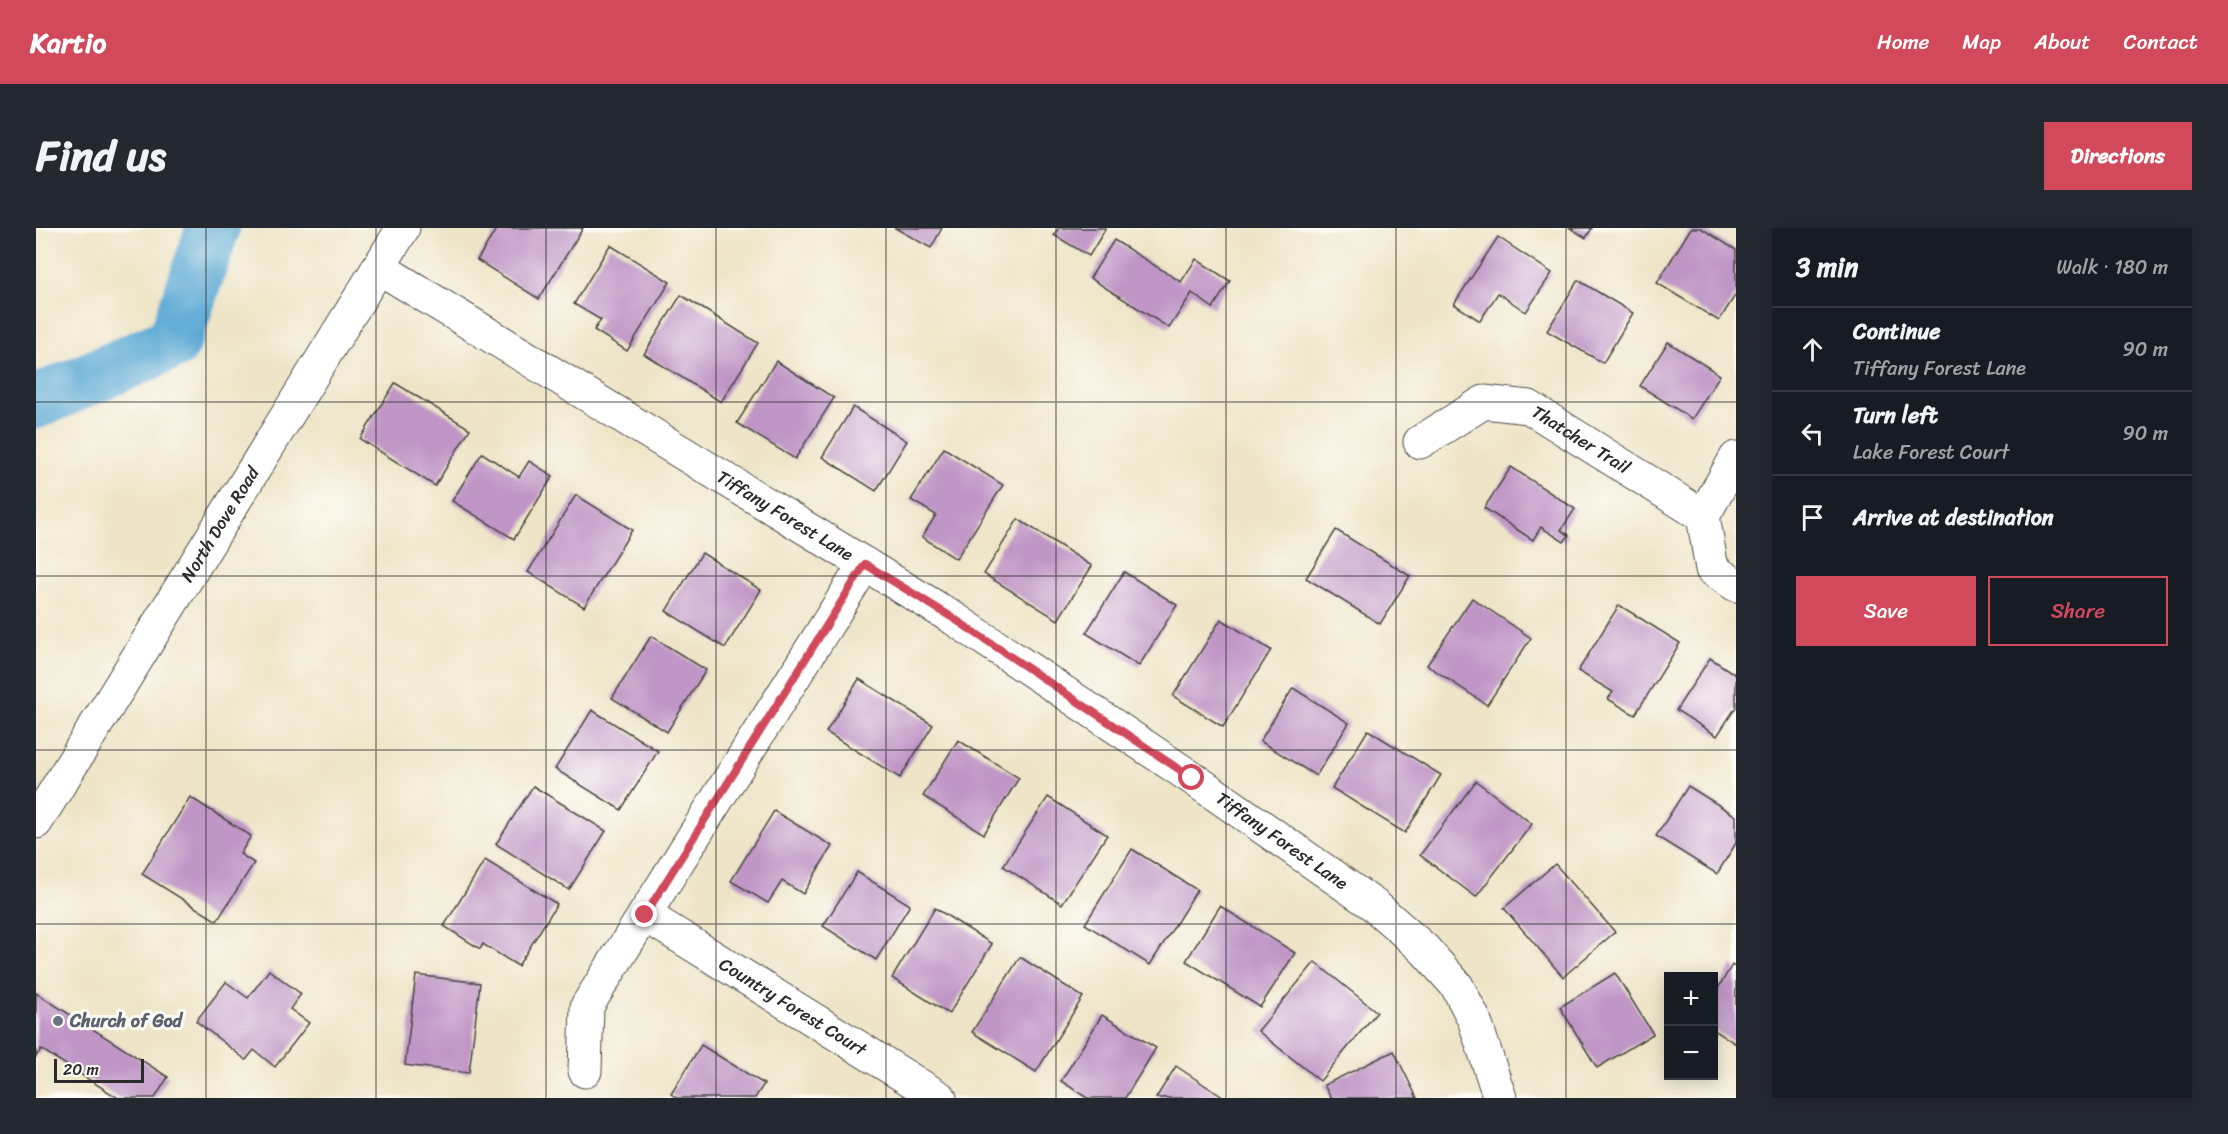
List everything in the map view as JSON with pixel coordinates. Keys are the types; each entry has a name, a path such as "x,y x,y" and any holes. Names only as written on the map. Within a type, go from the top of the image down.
{"street":[{"name":"North Dove Road","path":"36,822 403,228"},
{"name":"Tiffany Forest Lane","path":"378,267 953,618 1192,778 1374,905 1424,949 1457,986 1474,1019 1500,1098"},
{"name":"Thatcher Trail","path":"1420,442 1484,402 1529,407 1703,516"},
{"path":"1736,458 1703,516 1712,569 1736,585"},
{"path":"585,1071 587,1006 865,564"},
{"name":"Country Forest Court","path":"645,915 940,1098"}],"building":[{"path":"497,228 583,228 539,299 477,260"},
{"path":"895,228 942,228 931,248"},
{"path":"1059,228 1106,228 1089,256 1054,235"},
{"path":"1570,228 1592,228 1586,238"},
{"path":"1691,228 1701,228 1736,250 1736,294 1719,321 1657,283"},
{"path":"1498,237 1552,273 1526,312 1498,293 1480,321 1454,304"},
{"path":"1114,240 1181,282 1196,259 1230,281 1213,308 1192,293 1169,328 1090,278"},
{"path":"610,245 670,282 627,351 594,330 601,320 574,304"},
{"path":"1578,280 1633,313 1603,363 1547,331"},
{"path":"681,295 758,343 721,402 644,354"},
{"path":"1668,342 1720,375 1692,419 1640,386"},
{"path":"776,361 834,398 795,459 737,423"},
{"path":"395,383 470,429 435,486 360,439"},
{"path":"853,407 907,441 876,491 822,457"},
{"path":"944,448 1003,485 956,559 922,537 936,515 911,500"},
{"path":"482,453 519,477 529,461 553,476 514,539 452,501"},
{"path":"1511,467 1575,509 1561,530 1569,535 1564,542 1541,527 1533,540 1484,508"},
{"path":"576,495 632,530 584,607 528,572"},
{"path":"1018,519 1092,566 1058,620 984,574"},
{"path":"1336,530 1410,576 1380,624 1306,578"},
{"path":"702,553 761,590 725,648 666,611"},
{"path":"1124,572 1177,605 1139,666 1086,633"},
{"path":"1472,598 1531,638 1487,705 1427,665"},
{"path":"1619,605 1680,643 1635,715 1608,699 1613,692 1578,671"},
{"path":"1221,619 1271,650 1223,727 1173,696"},
{"path":"651,636 706,670 667,732 612,698"},
{"path":"1710,658 1736,675 1736,707 1717,736 1676,710"},
{"path":"859,679 933,725 900,778 826,732"},
{"path":"1293,688 1349,723 1316,776 1260,741"},
{"path":"592,710 658,751 621,810 555,769"},
{"path":"1368,730 1441,775 1405,833 1332,788"},
{"path":"958,740 1019,778 984,834 923,796"},
{"path":"1476,781 1532,824 1476,897 1420,855"},
{"path":"533,786 606,831 569,890 496,844"},
{"path":"1688,786 1736,816 1736,843 1717,874 1656,836"},
{"path":"190,797 251,836 240,854 254,863 217,921 142,874"},
{"path":"1048,797 1107,835 1062,904 1003,866"},
{"path":"774,811 832,846 803,894 782,881 768,903 731,881"},
{"path":"1132,849 1197,890 1150,965 1085,924"},
{"path":"485,860 557,904 518,966 483,944 480,949 444,926"},
{"path":"1555,864 1615,932 1563,977 1504,908"},
{"path":"857,872 910,905 876,960 823,926"},
{"path":"1220,906 1295,953 1260,1007 1186,961"},
{"path":"935,908 992,944 949,1014 892,978"},
{"path":"1020,957 1083,997 1036,1072 972,1032"},
{"path":"1315,962 1377,1012 1320,1081 1258,1031"},
{"path":"1732,965 1736,968 1736,1044 1718,1033 1718,988"},
{"path":"269,970 301,994 290,1009 309,1023 275,1067 254,1050 246,1060 196,1021 226,982 248,998"},
{"path":"1615,973 1653,1034 1597,1068 1560,1007"},
{"path":"416,975 480,983 469,1073 405,1065"},
{"name":"Church of God","path":"36,993 168,1077 155,1098 118,1098 41,1049 36,1057"},
{"path":"1102,1015 1156,1048 1125,1098 1087,1098 1061,1081"},
{"path":"701,1045 764,1084 755,1098 677,1098 671,1094"},
{"path":"1394,1051 1417,1098 1331,1098 1324,1085"},
{"path":"1176,1066 1224,1098 1156,1098"}],"waterway":[{"path":"36,402 174,342 213,228"}],"place":[{"name":"Church of God","path":"58,1021"}],"route":[{"path":"645,915 865,564 953,618 1192,778"}]}
